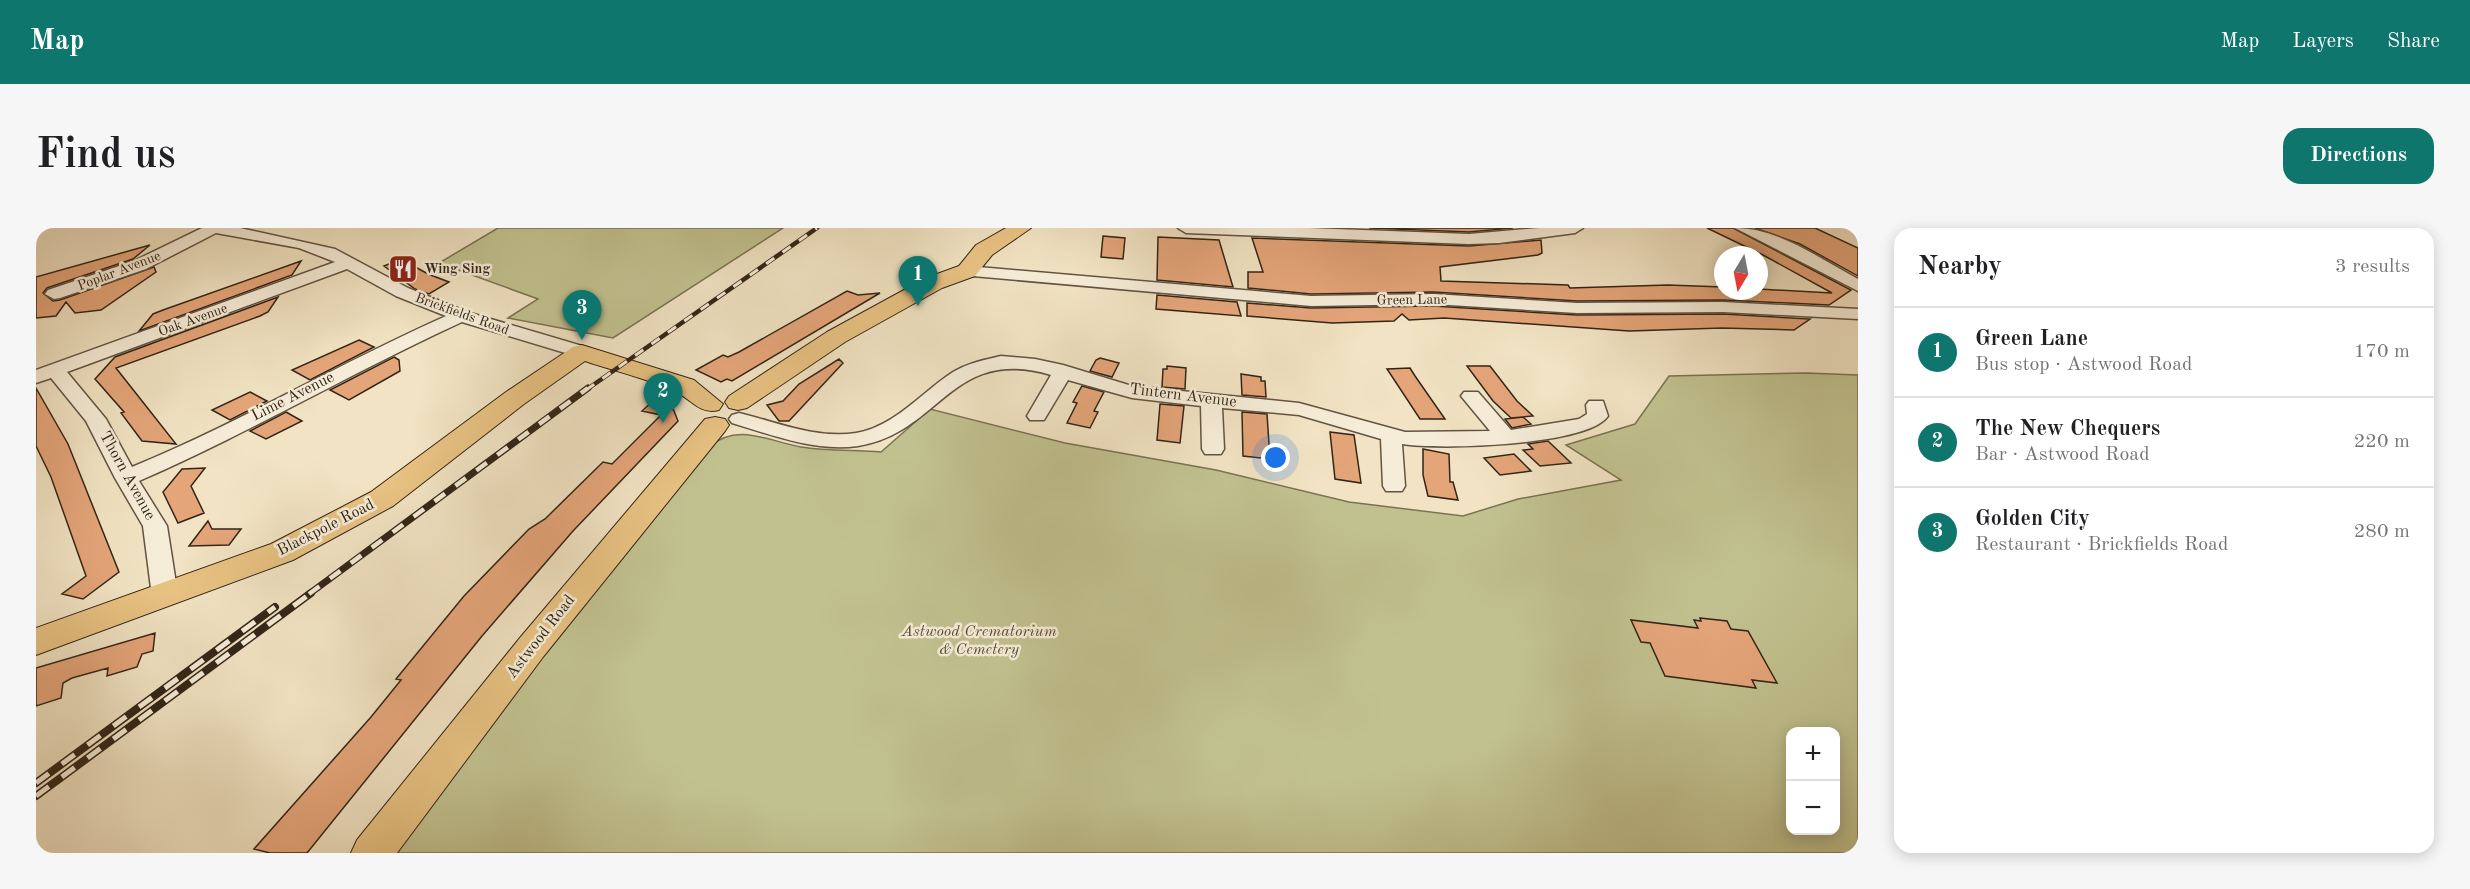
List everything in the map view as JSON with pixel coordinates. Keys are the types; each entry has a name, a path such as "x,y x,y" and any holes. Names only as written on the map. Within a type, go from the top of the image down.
{"main road":[{"name":"Astwood Road","path":"372,853 531,648 725,413 836,337 934,283 967,271 984,250 1022,228"},
{"name":"Brickfields Road","path":"582,352 685,386 725,413"},
{"name":"Blackpole Road","path":"36,642 282,552 382,499 515,398 582,352"}],"street":[{"name":"Brickfields Road","path":"214,228 301,244 350,262 402,292 461,316 582,352"},
{"name":"Poplar Avenue","path":"54,294 141,265 214,228"},
{"path":"1186,228 1469,239 1499,238 1575,228"},
{"path":"1450,228 1469,239"},
{"path":"1743,228 1794,251 1858,286"},
{"name":"Oak Avenue","path":"46,374 350,262"},
{"name":"Green Lane","path":"967,271 1311,301 1433,299 1577,308 1723,307 1858,314"},
{"name":"Lime Avenue","path":"126,478 175,458 381,352 461,316"},
{"name":"Tintern Avenue","path":"725,413 808,438 859,439 888,429 962,375 986,365 1023,362 1131,391 1317,412 1391,435 1431,441 1505,436 1586,425 1598,416 1596,405"},
{"path":"1037,416 1063,371"},
{"name":"Thorn Avenue","path":"46,374 96,419 126,478 155,526 165,596"},
{"path":"1470,396 1505,436"},
{"path":"1211,399 1213,449"},
{"path":"1391,435 1394,486"}],"green space":[{"path":"498,228 783,228 613,338 508,318 538,299 439,263"},
{"name":"Astwood Crematorium & Cemetery","path":"1806,373 1858,375 1858,853 394,853 536,663 711,446 732,435 743,434 811,448 881,452 930,409 1065,443 1216,470 1349,502 1463,516 1518,499 1621,480 1566,445 1635,424 1669,376"}],"building":[{"path":"1369,228 1513,228 1469,232"},
{"path":"1707,228 1733,228 1767,246 1744,246"},
{"path":"1755,228 1815,228 1858,248 1858,276 1800,244"},
{"path":"1103,236 1125,238 1123,259 1101,257"},
{"path":"1158,237 1219,240 1233,287 1157,280"},
{"path":"1252,238 1469,246 1541,240 1542,253 1538,255 1440,267 1441,281 1568,285 1570,288 1668,285 1714,287 1714,300 1723,300 1577,301 1433,292 1311,294 1248,288 1248,272 1263,272"},
{"path":"150,245 133,259 47,288 43,293 53,301 60,300 154,267 156,272 101,310 75,313 66,302 56,316 36,318 36,277"},
{"path":"1768,246 1851,290 1829,305 1723,300 1768,300 1768,289 1832,293 1768,258"},
{"path":"401,259 428,274 449,282 429,294 415,289 384,266"},
{"path":"301,261 292,275 139,331 153,314"},
{"path":"847,291 858,295 880,293 732,381 727,379 721,382 696,370 723,355 728,357 739,352"},
{"path":"1157,295 1237,302 1241,316 1156,309"},
{"path":"278,297 268,312 260,316 116,368 176,444 142,441 121,413 124,412 95,379 115,357"},
{"path":"1247,303 1311,308 1433,306 1577,315 1723,314 1810,319 1794,330 1722,328 1629,331 1444,318 1409,320 1402,314 1394,321 1332,323 1247,316"},
{"path":"359,340 374,347 310,380 292,370"},
{"path":"394,357 399,360 400,371 349,400 330,390"},
{"path":"1100,358 1119,363 1112,377 1090,371 1096,360"},
{"path":"839,359 843,363 789,421 779,421 767,405 783,401 799,384"},
{"path":"1167,366 1186,368 1185,389 1162,387 1163,369 1167,369"},
{"path":"1467,366 1490,366 1517,401 1533,416 1511,418 1493,401"},
{"path":"1410,368 1445,419 1420,419 1387,369"},
{"path":"1241,374 1261,377 1261,381 1265,381 1266,397 1242,395"},
{"path":"1082,386 1104,392 1094,411 1098,412 1090,428 1067,423 1077,403 1073,402"},
{"path":"36,388 68,444 119,572 83,599 62,594 86,576 51,477 36,446"},
{"path":"250,392 267,401 230,420 212,410"},
{"path":"656,398 670,401 678,421 573,531 482,636 307,853 270,853 254,849 371,717 401,680 396,679 464,596 529,529 545,519 603,462 612,464 661,415 642,411"},
{"path":"1160,404 1184,406 1180,443 1157,440"},
{"path":"286,412 302,421 266,439 250,431"},
{"path":"1242,412 1267,414 1270,459 1243,456"},
{"path":"1523,417 1531,424 1512,428 1505,419"},
{"path":"1330,432 1354,435 1361,483 1335,479"},
{"path":"1548,441 1571,463 1540,466 1523,450 1533,449 1528,444"},
{"path":"1423,449 1449,454 1450,482 1453,482 1458,500 1428,496 1423,475"},
{"path":"1514,454 1531,471 1500,475 1484,458"},
{"path":"205,468 191,486 204,513 178,523 163,492 182,469"},
{"path":"208,521 212,529 241,529 229,545 189,546"},
{"path":"1700,618 1727,621 1731,629 1748,631 1777,683 1752,680 1756,688 1665,676 1650,643 1641,642 1631,620 1698,628 1694,620 1701,621"},
{"path":"155,633 153,651 142,654 137,667 107,676 108,668 72,678 63,683 61,698 36,706 36,668"}],"railway":[{"path":"586,390 817,228"},
{"path":"309,594 588,388"},
{"path":"36,796 311,593"},
{"path":"36,783 275,607"}],"place":[{"name":"Wing Sing","path":"403,269"},
{"name":"Green Lane","path":"918,306"},
{"name":"Golden City","path":"582,340"},
{"name":"The New Chequers","path":"663,423"}]}
